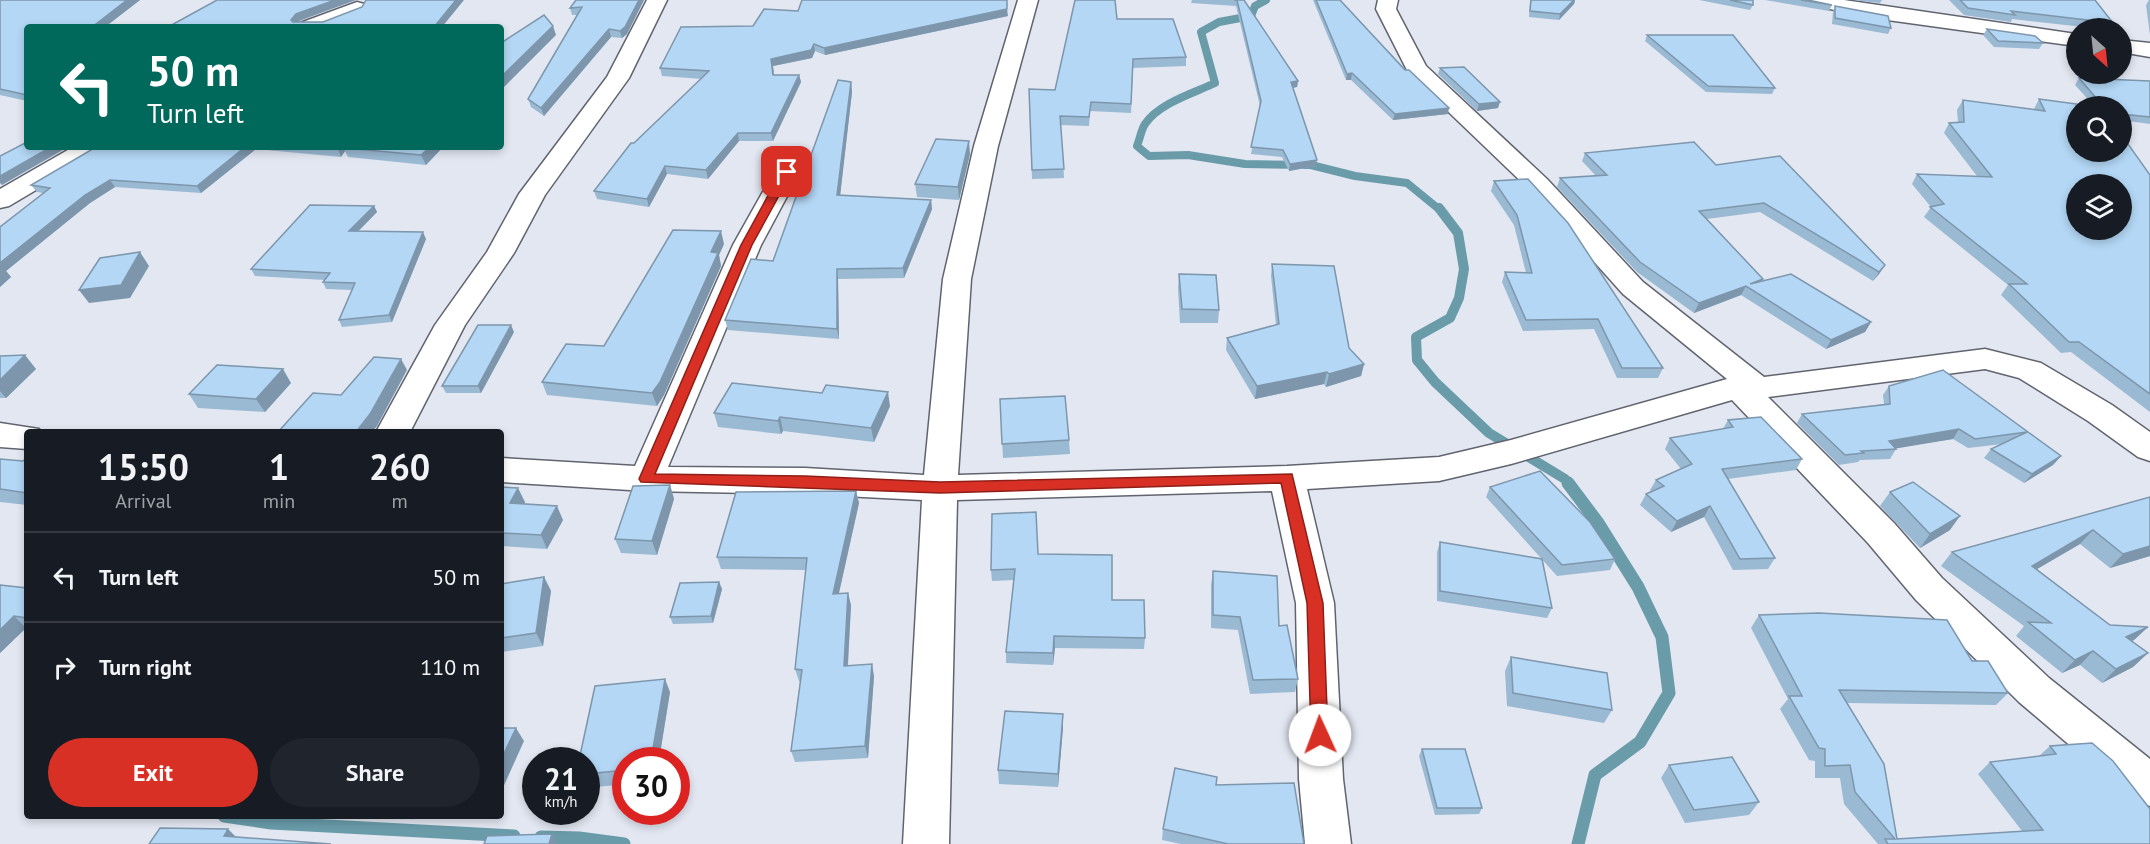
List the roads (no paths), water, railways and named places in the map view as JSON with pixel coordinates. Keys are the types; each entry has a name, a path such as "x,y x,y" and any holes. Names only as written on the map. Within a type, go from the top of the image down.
{"street":[{"path":"395,429 450,326 500,253 532,194 618,78 657,0"},
{"path":"926,844 940,488 957,279 986,146 1028,0"},
{"path":"1388,0 1386,9 1417,69 1538,184 1633,288 1748,387 1929,589 2034,690 2150,786"},
{"path":"1814,0 1873,12 2066,39"},
{"path":"315,24 357,8"},
{"path":"2132,48 2150,50"},
{"path":"0,200 86,150"},
{"path":"646,479 747,245 787,172"},
{"path":"504,470 646,479 805,481 940,488 1287,478 1439,469 1519,450 1748,387 1985,359 2030,370 2100,413 2150,449"},
{"path":"0,435 24,437"},
{"path":"1287,478 1315,603 1321,779 1328,844"}],"waterway":[{"path":"1266,0 1255,6 1251,16 1219,22 1201,32 1215,83 1177,99 1159,110 1145,124 1137,146 1149,156 1188,155 1245,164 1311,165 1355,176 1407,183 1440,210"},
{"path":"1439,208 1458,233 1464,269 1459,298 1450,318 1416,337 1417,360 1435,382 1489,433 1565,479 1569,484"},
{"path":"1568,483 1598,523 1638,587 1662,637 1669,693 1640,742 1595,775 1578,844"},
{"path":"244,819 271,823 514,836"},
{"path":"541,837 579,838 624,844"}]}
